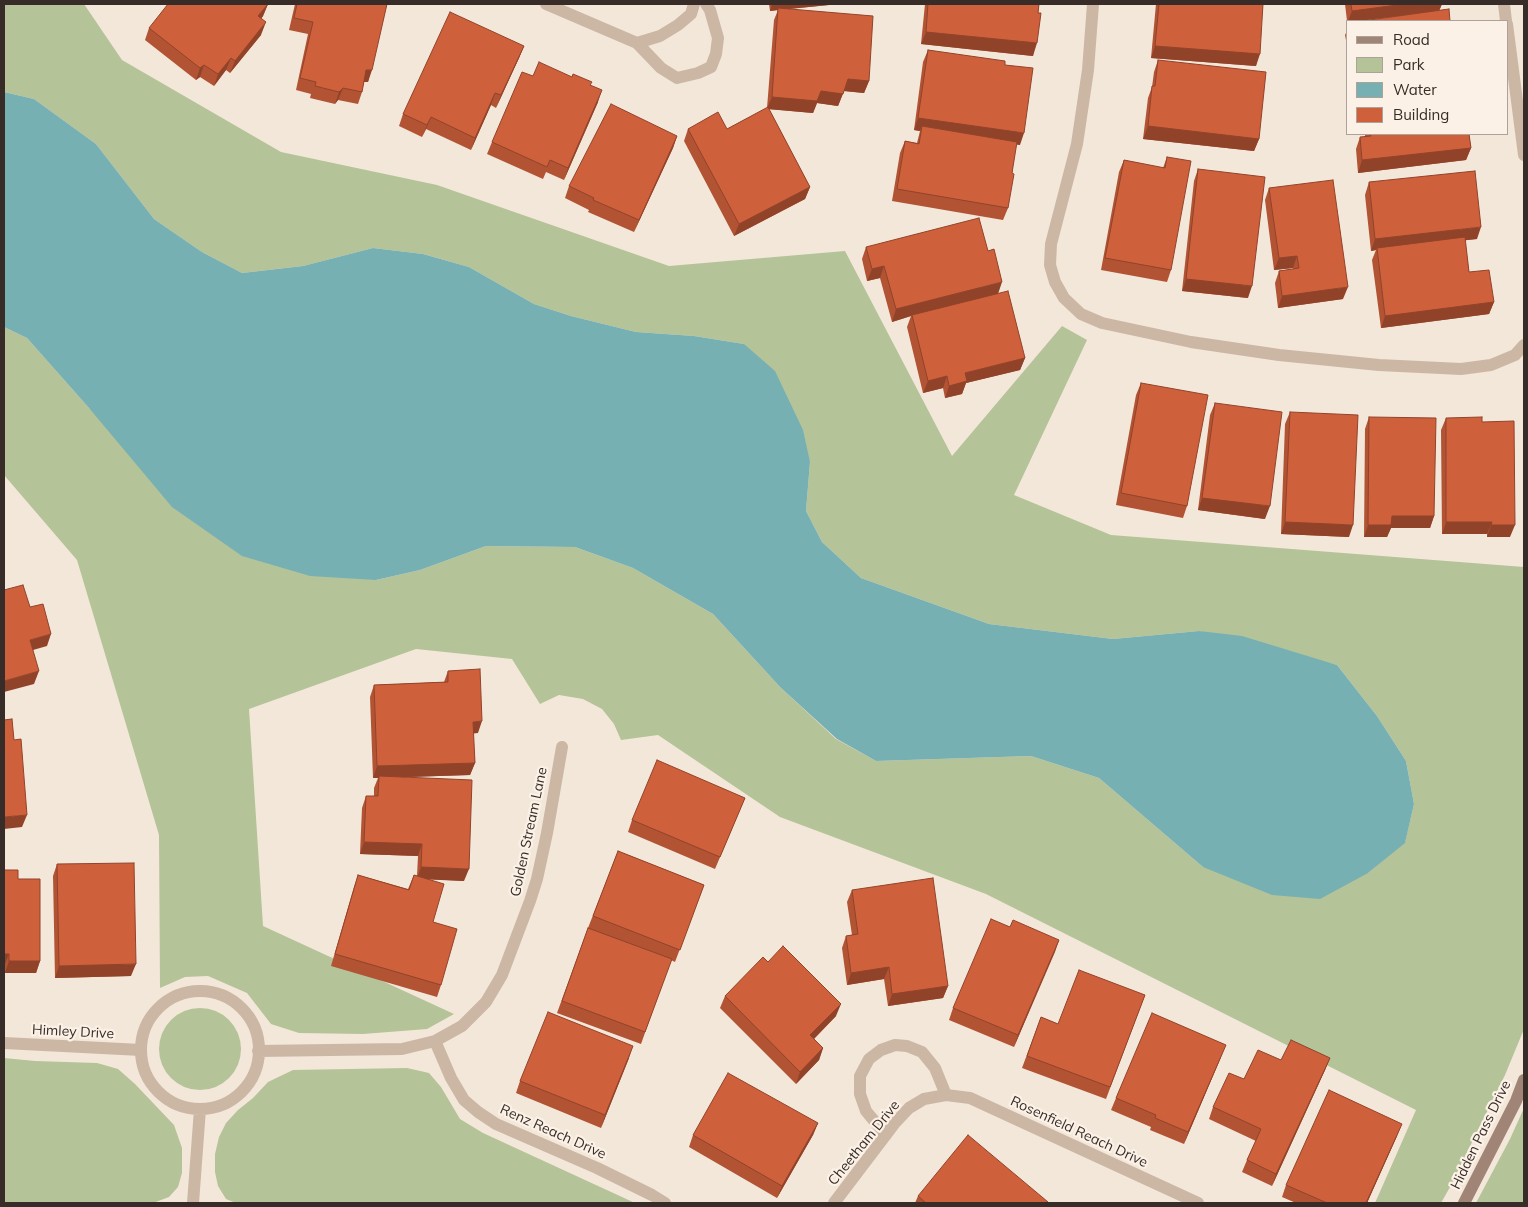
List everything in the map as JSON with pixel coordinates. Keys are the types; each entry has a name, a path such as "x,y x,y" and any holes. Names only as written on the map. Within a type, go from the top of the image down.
{"street":[{"path":"546,4 637,43 662,68 677,78 698,73 712,67 718,38 710,10 706,4"},
{"path":"637,43 660,36 678,24 691,14 694,4"},
{"path":"1093,4 1088,70 1076,144 1052,244 1050,265 1055,282 1064,298 1081,314 1102,323 1191,342 1279,356 1379,365 1461,368 1491,365 1515,355 1524,346"},
{"path":"1504,4 1507,20"},
{"path":"1508,31 1524,155"},
{"name":"Golden Stream Lane","path":"258,1051 402,1049 435,1041 462,1026 486,1002 502,975 537,879 562,747"},
{"path":"206,991 230,999 248,1015 258,1038 258,1051 258,1062 248,1085 230,1102 207,1110 182,1107 161,1095 146,1074 141,1050 146,1026 160,1006 182,994 206,991"},
{"name":"Renz Reach Drive","path":"435,1041 451,1078 464,1100 478,1112 496,1124 597,1168 665,1203"},
{"name":"Himley Drive","path":"4,1043 141,1050"},
{"path":"886,1135 866,1111 860,1094 860,1076 869,1059 881,1050 895,1045 908,1046 922,1052 935,1068 946,1095"},
{"name":"Hidden Pass Drive","path":"1464,1203 1516,1101 1524,1080"},
{"name":"Cheetham Drive","path":"834,1203 886,1135 910,1108 924,1099 946,1095"},
{"name":"Rosenfield Reach Drive","path":"946,1095 970,1098 1198,1203"},
{"path":"193,1203 200,1109"}],"green space":[{"path":"4,4 84,4 122,60 281,152 437,185 669,266 845,251 952,456 1062,326 1087,340 1014,495 1111,535 1524,567 1524,1029 1505,1075 1441,1203 1375,1203 1416,1110 986,894 780,817 658,735 621,740 614,724 602,709 583,699 559,695 540,704 512,659 416,649 249,709 263,926 454,1014 427,1029 363,1034 299,1033 271,1024 247,993 208,976 185,977 160,988 159,835 77,560 4,475 4,327 27,338 89,408 376,580 420,570 486,546 575,547 633,568 713,614 781,688 836,739 876,761 1031,756 1099,778 1203,867 1368,873 1405,842 1414,804 1406,761 1377,716 1337,665 1199,631 1113,639 989,624 861,578 822,542 806,511 810,462 744,344 694,336 636,332 571,316 534,304 469,267 423,254 373,248 303,266 242,273 202,252 154,219 96,144 34,99 4,92"},
{"path":"200,1008 216,1011 229,1020 238,1033 241,1049 238,1065 229,1078 216,1087 200,1090 184,1087 171,1078 162,1065 159,1049 162,1033 171,1020 184,1011"},
{"path":"4,1058 97,1063 118,1069 174,1125 182,1148 182,1173 178,1187 169,1197 153,1203 4,1203"},
{"path":"407,1068 429,1073 441,1087 460,1119 483,1133 635,1203 236,1203 226,1199 218,1186 215,1172 215,1154 219,1137 226,1123 268,1082 293,1070"},
{"path":"1524,1108 1524,1203 1476,1203 1510,1139"}],"water":[{"path":"4,92 34,99 96,144 154,219 202,252 242,273 303,266 373,248 423,254 469,267 534,304 571,316 636,332 694,336 744,344 775,371 803,430 810,462 806,511 822,542 861,578 989,624 1113,639 1199,631 1242,636 1337,665 1377,716 1406,761 1414,804 1405,843 1368,873 1320,899 1272,895 1203,867 1099,778 1031,756 876,761 837,739 781,688 713,614 633,568 575,547 486,546 420,570 376,580 310,576 242,556 172,507 27,338 4,327"}],"building":[{"path":"168,4 268,4 258,16 266,22 235,61 231,58 218,74 204,65 200,68 149,28"},
{"path":"297,4 387,4 372,70 366,70 362,92 343,88 339,92 315,86 316,82 300,78 313,22 294,18"},
{"path":"928,4 1039,4 1038,13 1041,13 1037,43 926,32"},
{"path":"1159,4 1263,4 1260,54 1155,46"},
{"path":"1351,4 1405,4 1352,11"},
{"path":"778,8 873,16 869,81 848,79 843,94 821,91 817,101 772,97"},
{"path":"1449,9 1450,20 1369,20"},
{"path":"450,12 524,46 501,95 495,93 475,138 431,117 427,125 403,114"},
{"path":"928,50 1005,61 1005,65 1033,68 1024,133 918,118"},
{"path":"1158,60 1266,72 1259,139 1148,126 1152,86 1155,86"},
{"path":"539,62 572,77 573,74 592,82 590,85 602,90 568,168 550,160 547,167 492,142 522,72 533,76"},
{"path":"611,104 677,136 639,220 593,200 594,198 569,186"},
{"path":"768,107 810,187 739,224 688,129 718,112 727,129"},
{"path":"922,126 1017,142 1008,208 897,189 905,141 919,144"},
{"path":"1469,135 1471,148 1362,160 1360,137"},
{"path":"1167,157 1191,161 1171,270 1105,258 1124,160 1165,168"},
{"path":"1198,169 1265,177 1252,286 1186,279"},
{"path":"1475,171 1481,227 1375,239 1369,182"},
{"path":"1333,180 1348,287 1282,296 1279,271 1299,268 1297,256 1279,258 1269,188"},
{"path":"979,218 988,251 994,249 1002,282 896,309 884,266 872,269 866,247"},
{"path":"1465,237 1469,272 1489,270 1494,302 1385,316 1377,248"},
{"path":"1008,291 1025,358 965,373 967,381 949,386 947,376 928,381 912,315"},
{"path":"1141,383 1208,395 1187,506 1121,493"},
{"path":"1215,403 1282,412 1270,506 1202,498"},
{"path":"1290,412 1358,415 1353,525 1285,522"},
{"path":"1369,417 1436,418 1434,516 1392,516 1391,525 1368,525"},
{"path":"1482,417 1482,422 1514,421 1515,525 1491,525 1492,522 1446,522 1446,418"},
{"path":"23,585 30,607 43,604 51,634 30,640 39,671 4,681 4,590"},
{"path":"480,669 482,721 473,722 475,763 377,766 374,685 448,682 448,671"},
{"path":"12,719 14,740 21,739 27,815 4,817 4,720"},
{"path":"657,760 745,798 720,857 632,820"},
{"path":"379,776 472,780 469,869 421,867 422,844 364,842 366,796 378,796"},
{"path":"618,851 704,885 680,950 593,916"},
{"path":"134,863 136,964 59,966 57,864"},
{"path":"4,870 18,870 18,879 40,879 40,961 9,961 9,954 4,954"},
{"path":"358,875 409,890 414,875 444,884 433,922 457,929 441,985 335,954"},
{"path":"933,878 948,986 892,994 889,967 851,973 846,936 858,934 852,890"},
{"path":"991,919 1010,927 1013,920 1059,940 1018,1035 953,1008"},
{"path":"588,928 672,959 645,1032 562,1001"},
{"path":"783,946 841,1004 810,1035 823,1048 800,1072 725,996 763,957 768,962"},
{"path":"1079,970 1145,995 1110,1087 1027,1056 1041,1017 1058,1024"},
{"path":"548,1012 633,1046 605,1115 520,1081"},
{"path":"1152,1013 1226,1045 1188,1132 1155,1118 1156,1115 1116,1098"},
{"path":"1291,1040 1330,1058 1276,1174 1247,1160 1261,1129 1213,1107 1229,1073 1244,1079 1258,1050 1281,1060"},
{"path":"728,1073 818,1123 782,1186 693,1135"},
{"path":"1329,1090 1402,1124 1366,1203 1327,1203 1286,1185"},
{"path":"968,1135 1048,1202 926,1203 918,1196"}]}
